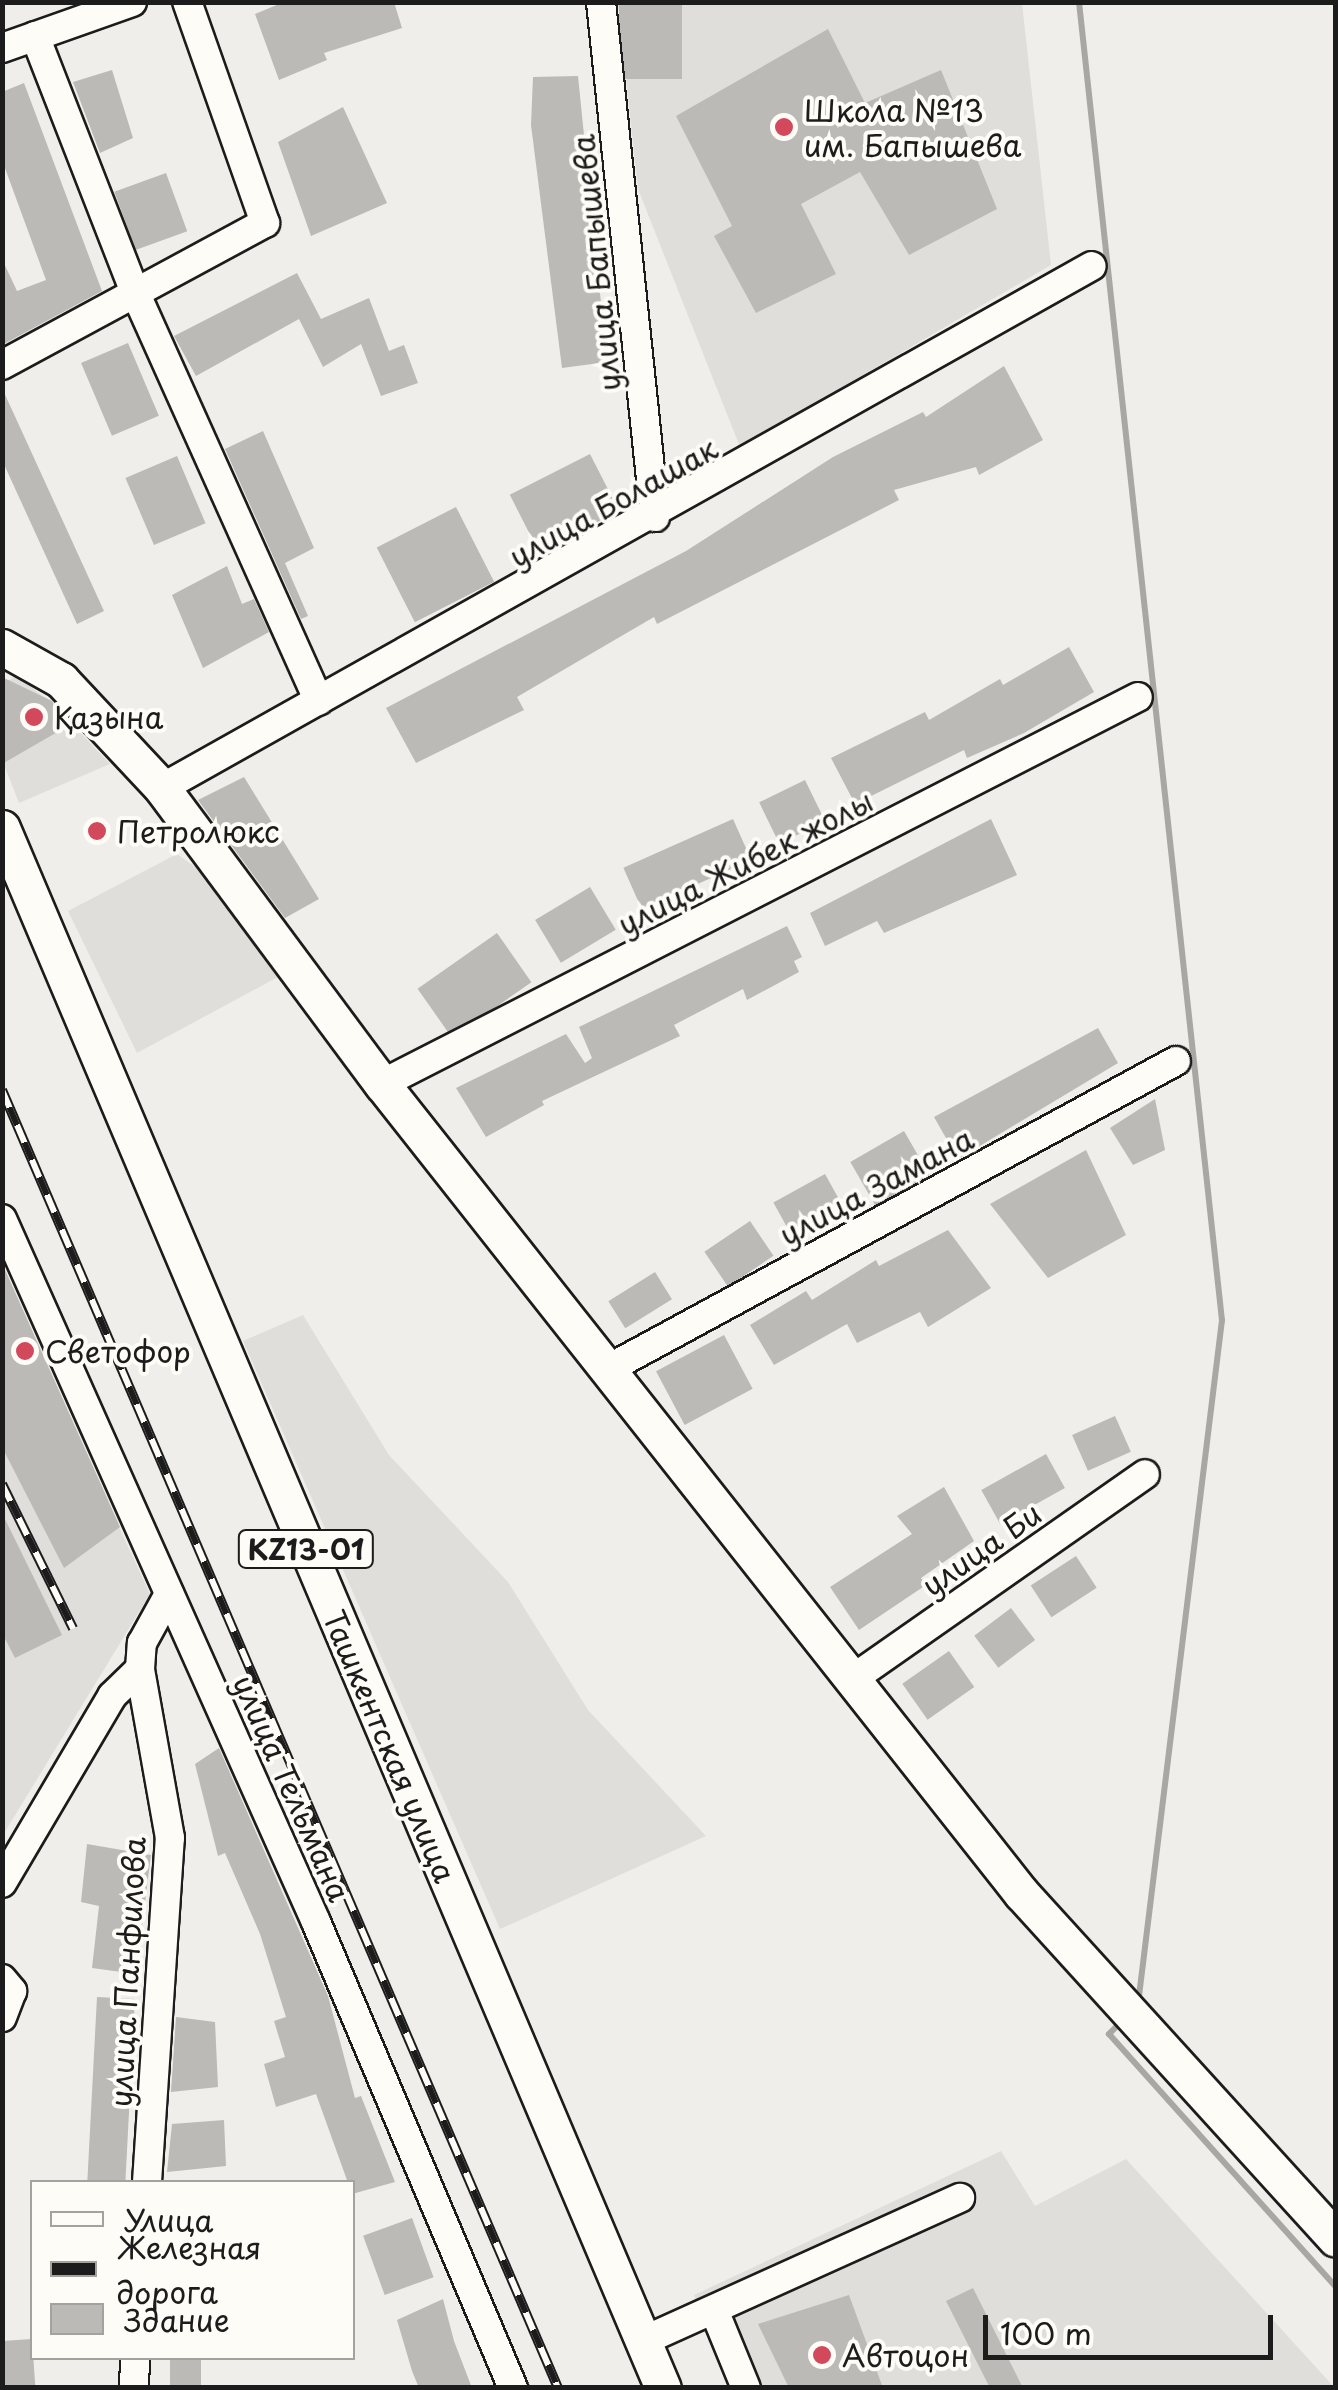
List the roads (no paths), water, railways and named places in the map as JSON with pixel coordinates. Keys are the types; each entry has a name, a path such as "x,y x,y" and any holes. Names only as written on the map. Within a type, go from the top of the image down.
{"main road":[{"path":"2,647 61,680 162,788 382,1084 1022,1894 1336,2239"},
{"name":"Ташкентская улица","path":"2,828 663,2388"}],"street":[{"path":"2,48 132,2"},
{"path":"2,364 265,224 187,2"},
{"name":"улица Бапышева","path":"601,2 655,517"},
{"path":"36,36 135,292 320,702"},
{"name":"улица Болашак","path":"162,788 655,517 1092,266"},
{"name":"улица Жибек жолы","path":"382,1084 1138,697"},
{"name":"улица Замана","path":"608,1369 1176,1061"},
{"name":"улица Тельмана","path":"2,1219 513,2388"},
{"name":"улица Би","path":"854,1678 1145,1474"},
{"name":"улица Панфилова","path":"147,2180 170,1838 140,1669 142,1643 169,1594"},
{"path":"2,1883 112,1696 140,1669"},
{"path":"643,2341 960,2198"},
{"path":"714,2310 746,2388"},
{"path":"134,2388 136,2360"}],"waterway":[{"path":"1079,2 1222,1320 1138,2004"},
{"path":"1123,2020 1109,2034 1336,2287"}],"railway":[{"path":"2,1090 558,2388"},
{"path":"2,1484 73,1628"}],"place":[{"name":"Школа №13 им. Бапышева","path":"784,127"},
{"name":"Қазына","path":"34,717"},
{"name":"Петролюкс","path":"97,831"},
{"name":"Светофор","path":"25,1351"},
{"name":"Автоцон","path":"822,2355"}]}
